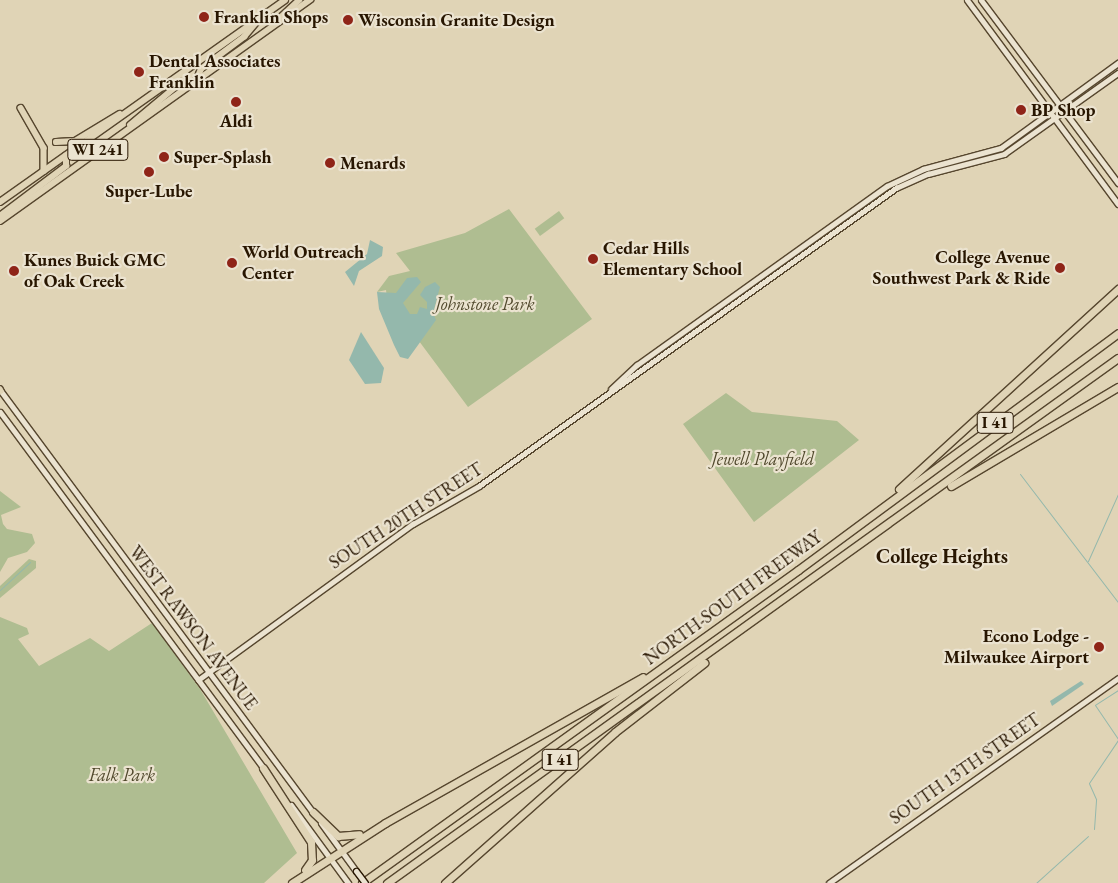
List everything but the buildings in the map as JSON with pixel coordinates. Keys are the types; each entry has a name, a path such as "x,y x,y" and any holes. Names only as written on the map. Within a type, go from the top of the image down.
{"highway":[{"path":"873,513 1118,289"},
{"name":"NORTH-SOUTH FREEWAY","path":"363,883 684,652 1118,333"},
{"name":"NORTH-SOUTH FREEWAY","path":"387,883 916,506 1118,358"},
{"path":"916,506 1118,387"},
{"path":"448,881 609,738 732,637"},
{"path":"291,883 385,823 684,652"},
{"path":"263,768 312,846 311,864 291,883"},
{"path":"313,812 343,838 385,823"}],"main road":[{"name":"WI 241","path":"0,202 285,0"},
{"path":"272,27 299,0"},
{"name":"WI 241","path":"0,221 310,0"},
{"path":"967,0 1118,204"},
{"path":"981,0 1118,182"},
{"path":"196,81 201,69 244,37 260,18"},
{"path":"127,129 146,108 184,80 185,71"},
{"path":"21,108 44,148 47,160 43,172"},
{"path":"56,142 75,141 131,109"},
{"path":"0,216 66,166 66,156"},
{"path":"0,207 7,198"},
{"name":"WEST RAWSON AVENUE","path":"0,390 30,433 313,812 363,883"},
{"name":"WEST RAWSON AVENUE","path":"0,412 346,881"},
{"path":"20,440 30,433"}],"street":[{"name":"SOUTH 20TH STREET","path":"607,394 637,366 887,186 923,169 991,154 1118,63"},
{"name":"SOUTH 20TH STREET","path":"198,680 208,670 607,394 896,188 928,174 996,158 1118,73"},
{"name":"SOUTH 13TH STREET","path":"829,883 1118,678"}],"green space":[{"name":"Johnstone Park","path":"509,209 592,319 468,407 387,298 386,290 377,292 389,276 410,271 396,253 465,233"},
{"path":"559,211 564,218 540,236 535,229"},
{"name":"Jewell Playfield","path":"726,393 752,412 837,421 859,440 754,522 683,424"},
{"path":"0,491 21,507 1,515 3,524 7,529 32,534 35,543 27,552 8,558 0,572"},
{"path":"29,559 36,561 36,568 0,598 0,586"},
{"name":"Falk Park","path":"0,617 27,628 29,634 18,639 39,666 90,638 109,651 152,623 200,689 297,853 264,883 0,883"}],"water":[{"path":"370,240 383,247 382,256 359,271 354,286 345,272 367,254"},
{"path":"417,277 421,282 403,303 410,314 417,314 420,307 427,309 427,302 420,295 425,287 435,282 440,287 433,313 436,320 408,359 400,357 394,345 379,309 377,292 396,293 407,278"},
{"path":"361,332 384,368 381,383 365,384 349,360"},
{"path":"1081,681 1084,684 1052,706 1050,701"}],"waterway":[{"path":"1020,474 1118,602"},
{"path":"1088,561 1118,494"},
{"path":"0,590 30,562"},
{"path":"1118,690 1095,705 1118,739"},
{"path":"1094,829 1096,799 1089,783 1118,740"},
{"path":"1036,883 1088,836"}],"place":[{"name":"Franklin Shops","path":"204,17"},
{"name":"Wisconsin Granite Design","path":"348,20"},
{"name":"Dental Associates Franklin","path":"139,72"},
{"name":"Aldi","path":"236,102"},
{"name":"BP Shop","path":"1021,110"},
{"name":"Super-Splash","path":"164,157"},
{"name":"Menards","path":"330,163"},
{"name":"Super-Lube","path":"149,172"},
{"name":"Cedar Hills Elementary School","path":"593,259"},
{"name":"World Outreach Center","path":"232,263"},
{"name":"College Avenue Southwest Park & Ride","path":"1060,268"},
{"name":"Kunes Buick GMC of Oak Creek","path":"14,271"},
{"name":"Econo Lodge - Milwaukee Airport","path":"1099,647"}],"district":[{"name":"College Heights","path":"942,556"}]}
